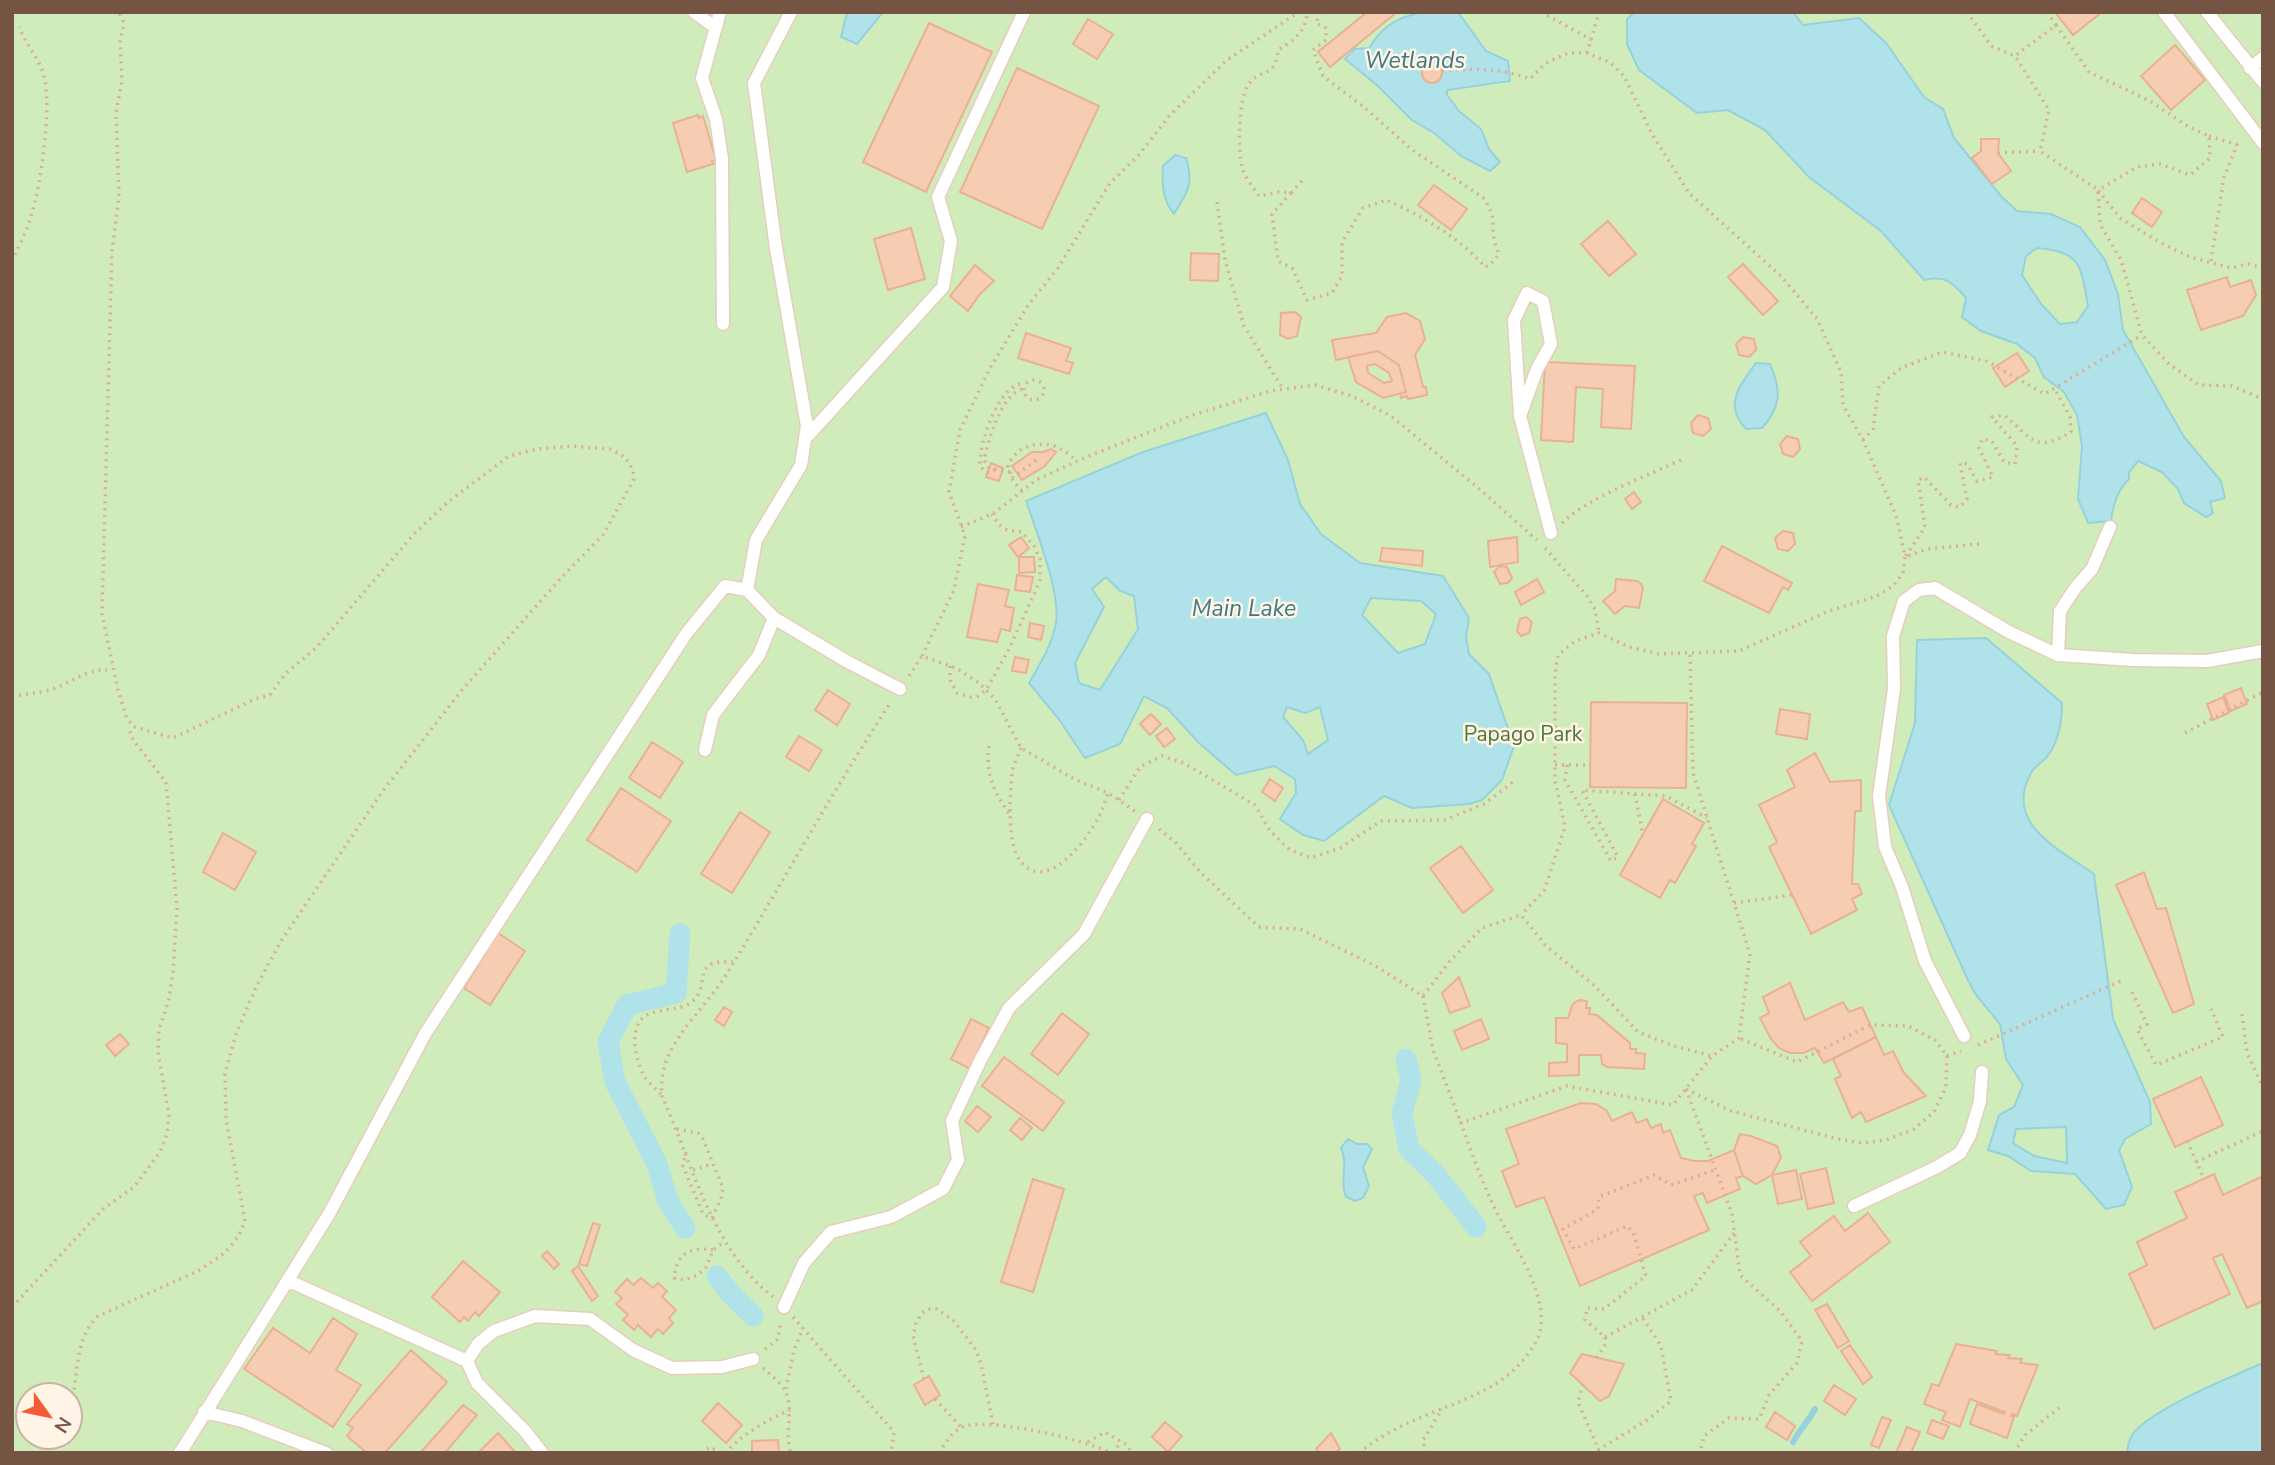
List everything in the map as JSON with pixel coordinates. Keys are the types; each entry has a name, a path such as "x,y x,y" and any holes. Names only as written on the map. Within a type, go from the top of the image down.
{"lane":[{"path":"694,12 716,28"},
{"path":"720,12 702,78 716,119 722,159 723,324"},
{"path":"747,590 756,540 801,466 807,426 776,248 754,83 791,12"},
{"path":"805,440 943,287 951,241 938,197 1024,12"},
{"path":"2164,12 2263,143"},
{"path":"2207,12 2263,82"},
{"path":"2250,68 2263,58"},
{"path":"1520,416 1537,369 1551,344 1543,301 1527,293 1514,320 1520,416 1551,533"},
{"path":"2058,655 2060,611 2092,569 2110,527"},
{"path":"180,1453 329,1214 425,1034 686,634 725,586 747,590 774,618 848,662 900,688"},
{"path":"1964,1036 1924,961 1902,887 1885,847 1879,796 1894,689 1893,636 1905,601 1919,590 1935,588 2009,632 2058,655 2207,661 2263,651"},
{"path":"705,750 713,715 759,654 774,618"},
{"path":"784,1307 804,1263 831,1232 891,1217 943,1189 958,1160 952,1121 1009,1008 1084,934 1147,819"},
{"path":"1854,1206 1937,1167 1960,1153 1970,1135 1980,1101 1982,1072"},
{"path":"289,1281 467,1361 477,1383 525,1431 542,1453"},
{"path":"467,1361 478,1344 494,1331 536,1317 590,1319 633,1350 672,1368 722,1367 753,1359"},
{"path":"204,1412 242,1421 326,1453"}],"path":[{"path":"75,1381 82,1340 88,1326 98,1316 198,1271 226,1252 239,1235 245,1221 226,1119 225,1074 236,1034 256,987 281,941 382,792 462,690 560,579 603,535 634,479 633,470 625,457 610,449 572,446 537,449 509,456 485,471 414,534 316,648 285,674 270,695 255,699 173,738 135,727 127,719 118,690 102,614 112,251 119,195 116,113 122,80 120,42 124,23 119,12"},
{"path":"891,1453 894,1432 784,1307 758,1286 724,1241 712,1218 663,1096 660,1082 667,1059 683,1032 717,991 818,818 922,656 954,590 965,536 948,492 960,430 990,368 1029,304 1058,268 1110,183 1138,156 1170,114 1227,60 1299,12"},
{"path":"1291,193 1279,192 1259,196 1242,169 1239,117 1248,85 1259,76 1269,73 1277,60 1278,50 1294,40 1307,23 1307,12"},
{"path":"1302,181 1272,214 1278,261 1292,268 1307,300 1332,293 1342,276 1342,242 1363,208 1385,200 1402,207 1469,248 1485,267 1499,254 1494,242 1492,214 1485,199 1411,149 1365,108 1323,76 1312,50 1326,40 1326,28 1316,23 1320,13 1318,12"},
{"path":"1541,12 1592,40"},
{"path":"1587,53 1599,12"},
{"path":"1966,12 1991,46 2015,56 2049,110 2040,151"},
{"path":"2048,12 2089,72 2150,102 2189,127 2237,145 2224,177 2211,261"},
{"path":"2015,56 2056,25"},
{"path":"12,261 31,217 42,156 45,117 45,82 41,66 19,27"},
{"path":"1423,996 1450,961 1482,928 1521,915 1544,891 1565,827 1555,781 1555,685 1558,655 1575,641 1600,633 1629,647 1659,654 1739,651 1829,611 1877,596 1893,586 1903,573 1905,557 1897,518 1863,440 1843,405 1841,372 1817,319 1782,277 1689,193 1652,134 1624,76 1611,63 1587,53 1568,53 1546,63 1530,79 1515,73 1473,68 1441,71"},
{"path":"2098,190 2137,167 2160,164 2190,175 2210,158 2209,136"},
{"path":"1998,153 2040,151 2098,190 2120,218 2190,257 2231,268 2248,264 2263,268"},
{"path":"2098,190 2100,224 2121,260 2142,335 2169,364 2199,385 2232,386 2263,399"},
{"path":"1217,202 1224,260 1244,326 1283,389"},
{"path":"1863,440 1873,429 1879,386 1901,368 1942,352 1986,361 2045,394 2142,335"},
{"path":"1010,472 988,470 984,460 996,421 1013,392 1029,381 1037,380 1043,386 1043,394 1040,398 1031,400 1027,397 1024,386"},
{"path":"961,527 992,514 1036,481 1077,461 1190,416 1270,391 1315,385 1352,396 1391,416 1477,487 1541,544 1587,596 1595,609 1600,633"},
{"path":"1905,557 1925,527 1918,480 1924,477 1951,505 1960,507 1967,499 1961,463 1967,464 1977,481 1993,477 1979,448 1982,439 1992,441 2004,462 2015,464 2017,446 1992,417 2004,415 2016,424 2025,437 2040,443 2057,440 2071,432 2070,417 2055,389"},
{"path":"1022,491 1012,478 1009,462 1027,446 1051,445 1077,461"},
{"path":"1012,478 1039,458"},
{"path":"1551,533 1571,514 1683,459"},
{"path":"950,666 950,680 957,693 971,697 986,690 1036,592 1042,570 1034,546 1026,535 1003,528 992,514"},
{"path":"1905,557 1927,550 1979,544"},
{"path":"1461,1123 1567,1086 1673,1105 1712,1056 1739,1038 1750,954 1693,773 1690,653"},
{"path":"922,656 950,666 979,683 995,699 1021,748 1076,780 1108,793 1147,819 1176,843 1201,873 1259,927 1300,929 1374,964 1423,996 1433,1050 1490,1199 1537,1290 1541,1327 1525,1361 1494,1385 1371,1443 1359,1453"},
{"path":"12,696 37,693 94,670 107,670"},
{"path":"2185,733 2263,692"},
{"path":"12,1307 104,1208 134,1187 160,1152 167,1134 169,1116 158,1052 159,1028 169,999 177,908 166,782 133,740 128,727"},
{"path":"989,746 987,760 991,783 1011,816"},
{"path":"1021,748 1012,771 1010,830 1017,855 1022,864 1031,870 1052,869 1066,860 1098,819 1108,793"},
{"path":"1119,800 1140,767 1161,756 1184,763 1255,805 1270,831 1290,850 1311,858 1340,848 1381,821 1445,820 1483,804 1513,782"},
{"path":"1555,765 1590,765"},
{"path":"1567,765 1565,780 1611,861 1618,857 1582,790 1667,796 1707,818"},
{"path":"1635,794 1643,835"},
{"path":"1734,903 1792,895"},
{"path":"1521,915 1546,946 1595,986 1638,1032 1674,1046 1712,1056"},
{"path":"663,1096 644,1075 640,1064 635,1033 637,1024 648,1014 682,1007 694,999 709,965 721,961 734,962"},
{"path":"1993,1039 2123,980"},
{"path":"2132,992 2147,1024 2137,1029 2156,1065 2223,1037 2211,1009"},
{"path":"694,999 704,1007"},
{"path":"2242,1014 2247,1053 2263,1088"},
{"path":"1686,1089 1731,1111 1862,1143 1886,1140 1914,1129 1934,1112 1945,1087 1947,1056 1935,1040 1908,1026 1870,1025 1797,1062 1739,1038"},
{"path":"1686,1089 1732,1214 1740,1275 1780,1311 1802,1341 1797,1363 1769,1395 1759,1419 1729,1418 1704,1436 1700,1453"},
{"path":"677,1129 698,1133 703,1139 723,1192 712,1218"},
{"path":"2196,1162 2263,1131"},
{"path":"2187,1141 2204,1179"},
{"path":"686,1152 683,1166 703,1214 712,1218"},
{"path":"693,1170 712,1164"},
{"path":"1597,1358 1606,1343 1605,1337 1585,1320 1587,1308 1604,1309 1646,1276 1633,1232 1628,1226 1574,1249 1563,1229 1598,1209 1599,1197 1654,1175 1671,1185 1715,1170"},
{"path":"1605,1337 1692,1290 1734,1233"},
{"path":"713,1250 700,1248 688,1251 682,1256 674,1278 684,1280 698,1275 706,1267 713,1250 724,1241"},
{"path":"784,1307 778,1339 753,1359 786,1390"},
{"path":"924,1379 913,1336 915,1323 928,1309 937,1309 953,1320 976,1350 993,1424"},
{"path":"1583,1384 1578,1402 1599,1451 1671,1401 1661,1346 1642,1317"},
{"path":"791,1453 788,1444 790,1409 786,1390 794,1350 803,1328"},
{"path":"934,1399 961,1427"},
{"path":"2014,1453 2025,1435 2063,1405"},
{"path":"1424,1453 1423,1440 1443,1407"},
{"path":"701,1453 710,1447 723,1453 771,1418 790,1409"},
{"path":"939,1453 947,1440 961,1427 976,1423 1088,1443 1112,1453 1121,1441"},
{"path":"1088,1443 1105,1432 1121,1441 1132,1453"}],"green space":[{"name":"Papago Park","path":"12,12 2263,12 2263,1453 12,1453"}],"water":[{"path":"847,12 883,12 857,44 841,37"},
{"name":"Wetlands","path":"1426,12 1458,12 1486,51 1508,61 1510,81 1447,90 1447,95 1459,111 1481,129 1489,149 1500,162 1490,171 1461,156 1434,133 1412,120 1378,86 1345,59 1355,49 1369,48 1380,33 1393,23"},
{"path":"1635,12 1793,12 1803,25 1859,18 1886,43 1924,97 1943,109 1954,138 2001,196 2017,211 2051,214 2080,227 2105,260 2118,294 2123,330 2184,437 2221,481 2225,498 2210,502 2213,513 2206,517 2184,503 2178,489 2162,472 2138,461 2129,472 2129,479 2114,504 2111,521 2088,523 2078,499 2082,446 2077,415 2064,392 2044,377 2035,358 2017,344 1981,331 1962,317 1966,298 1957,288 1943,279 1924,280 1881,231 1809,177 1765,130 1728,110 1697,113 1639,70 1627,44 1627,19","holes":["2037,248 2071,257 2081,271 2088,306 2077,322 2060,324 2041,304 2022,275 2026,256"]},
{"path":"1175,155 1186,158 1189,181 1186,193 1174,214 1165,197 1163,166"},
{"path":"1756,363 1770,364 1778,397 1769,420 1762,428 1746,429 1736,412 1736,395"},
{"name":"Main Lake","path":"1266,413 1288,460 1300,504 1321,534 1360,563 1443,576 1469,618 1466,637 1469,654 1489,674 1514,746 1502,780 1482,800 1469,804 1412,808 1384,796 1324,841 1303,835 1280,819 1296,793 1295,779 1274,766 1236,775 1198,742 1167,708 1144,696 1120,744 1085,758 1058,718 1029,683 1052,639 1057,611 1047,562 1026,501 1143,452","holes":["1106,577 1120,591 1134,596 1138,629 1100,690 1079,683 1075,663 1104,607 1092,589","1371,598 1421,601 1436,614 1425,644 1398,653 1362,615","1287,707 1305,713 1320,707 1328,740 1308,754 1303,740 1283,717"]},
{"path":"1986,638 2062,703 2057,739 2046,758 2031,773 2024,791 2024,807 2029,821 2051,845 2094,874 2113,1019 2150,1102 2151,1124 2125,1139 2119,1150 2132,1187 2124,1205 2106,1209 2075,1174 2031,1171 2008,1156 1988,1150 1999,1115 2014,1107 2023,1085 2006,1059 2000,1024 1976,995 1967,978 1889,805 1915,723 1917,640","holes":["2066,1127 2067,1163 2034,1156 2013,1143 2016,1129"]},
{"path":"1348,1139 1357,1144 1367,1144 1372,1149 1363,1167 1369,1186 1363,1198 1355,1201 1346,1197 1343,1185 1344,1161 1341,1148"},
{"path":"2263,1363 2263,1453 2127,1453 2137,1429 2163,1410"}],"building":[{"path":"1367,12 1397,12 1330,67 1318,52"},
{"path":"2055,12 2102,12 2073,35"},
{"path":"1088,19 1113,34 1097,59 1073,44"},
{"path":"929,23 992,52 926,192 863,162"},
{"path":"2175,45 2205,80 2171,110 2141,76"},
{"path":"1432,63 1439,66 1442,73 1439,80 1432,83 1425,80 1422,73 1425,66"},
{"path":"1017,68 1099,106 1042,229 960,192"},
{"path":"698,115 699,118 703,116 716,160 712,161 713,164 687,172 673,123"},
{"path":"1981,139 1999,139 1998,153 2011,171 1992,184 1972,158 1981,151"},
{"path":"1434,185 1467,209 1451,230 1418,205"},
{"path":"2142,198 2162,212 2152,227 2132,213"},
{"path":"1608,221 1636,254 1609,276 1581,244"},
{"path":"911,228 925,279 888,290 874,239"},
{"path":"1191,253 1219,254 1218,281 1190,280"},
{"path":"1743,264 1778,301 1763,315 1728,277"},
{"path":"975,265 994,281 968,311 950,296"},
{"path":"2227,277 2230,287 2251,280 2256,295 2243,316 2201,330 2187,290"},
{"path":"1295,312 1301,317 1297,336 1288,339 1280,335 1281,313"},
{"path":"1406,313 1420,321 1425,339 1415,355 1427,395 1408,399 1407,396 1401,398 1400,393 1406,392 1399,365 1378,351 1336,360 1332,340 1376,333 1387,317"},
{"path":"1026,333 1071,348 1066,361 1073,363 1069,374 1018,358"},
{"path":"1743,337 1754,339 1756,350 1749,357 1739,355 1736,344"},
{"path":"1378,351 1399,365 1406,392 1383,398 1356,382 1348,357","holes":["1375,364 1389,373 1392,381 1384,383 1368,373 1367,366"]},
{"path":"2017,353 2029,371 2005,387 1993,368"},
{"path":"1545,362 1635,366 1631,429 1601,427 1603,389 1576,387 1573,442 1541,440"},
{"path":"1698,415 1708,418 1711,429 1703,436 1693,433 1691,423"},
{"path":"1787,436 1798,439 1800,449 1793,457 1783,454 1780,444"},
{"path":"1051,449 1056,452 1045,466 1022,480 1012,466 1032,452"},
{"path":"991,463 1003,468 999,481 986,477"},
{"path":"1634,492 1641,502 1632,509 1625,499"},
{"path":"1783,531 1793,533 1795,544 1788,551 1778,549 1775,538"},
{"path":"1021,537 1029,548 1018,557 1009,545"},
{"path":"1517,537 1518,562 1490,567 1488,541"},
{"path":"1722,546 1792,583 1788,590 1783,587 1769,613 1704,581"},
{"path":"1382,548 1423,551 1422,566 1380,561"},
{"path":"1019,557 1034,557 1035,572 1019,573"},
{"path":"1500,566 1507,567 1512,578 1508,583 1500,584 1494,572"},
{"path":"1017,575 1033,577 1030,592 1015,590"},
{"path":"1537,579 1544,592 1521,605 1515,592"},
{"path":"1616,579 1637,581 1641,584 1643,588 1639,608 1625,606 1615,614 1603,601 1615,591"},
{"path":"978,584 1009,590 1005,606 1014,608 1010,631 1001,629 997,642 967,637"},
{"path":"1526,617 1532,622 1529,633 1521,636 1517,631 1520,619"},
{"path":"1030,623 1044,626 1041,640 1028,637"},
{"path":"1015,657 1029,660 1026,673 1012,671"},
{"path":"2241,688 2247,704 2231,711 2224,695"},
{"path":"828,690 850,704 837,725 815,710"},
{"path":"2223,697 2229,713 2213,720 2207,704"},
{"path":"1591,702 1687,703 1686,788 1590,787"},
{"path":"1780,709 1810,714 1807,739 1776,734"},
{"path":"1151,714 1161,724 1150,735 1140,724"},
{"path":"1167,728 1175,739 1164,747 1156,736"},
{"path":"799,736 822,750 809,771 786,757"},
{"path":"652,742 683,762 660,798 629,778"},
{"path":"1815,753 1830,782 1861,780 1861,811 1855,811 1852,884 1858,884 1862,894 1852,899 1857,910 1811,934 1769,847 1777,842 1759,805 1795,787 1787,770"},
{"path":"1270,779 1283,788 1275,801 1262,792"},
{"path":"621,788 671,821 637,872 587,840"},
{"path":"1663,799 1704,823 1692,844 1696,846 1675,883 1670,880 1660,898 1620,875"},
{"path":"740,812 770,832 732,893 701,874"},
{"path":"223,833 256,852 235,890 203,872"},
{"path":"1461,846 1493,890 1463,913 1430,868"},
{"path":"2144,872 2157,909 2166,908 2194,1004 2173,1013 2116,885"},
{"path":"498,933 525,951 490,1005 464,988"},
{"path":"1459,977 1470,1006 1450,1013 1442,993"},
{"path":"1790,983 1805,1020 1843,1002 1849,1012 1862,1007 1876,1037 1824,1063 1815,1048 1803,1053 1790,1053 1779,1048 1760,1018 1769,1013 1763,997"},
{"path":"1580,1000 1587,1001 1589,1014 1597,1015 1630,1043 1630,1049 1645,1054 1644,1069 1607,1067 1602,1064 1601,1055 1579,1055 1579,1075 1549,1076 1549,1063 1567,1062 1567,1044 1556,1043 1556,1018 1568,1018 1572,1006"},
{"path":"724,1007 732,1012 724,1026 715,1020"},
{"path":"1062,1013 1089,1034 1058,1075 1031,1054"},
{"path":"971,1019 989,1028 970,1069 951,1059"},
{"path":"1481,1019 1489,1039 1462,1050 1454,1031"},
{"path":"120,1034 129,1044 115,1056 106,1045"},
{"path":"1876,1037 1884,1055 1893,1051 1904,1073 1926,1096 1866,1122 1861,1112 1852,1118 1835,1079 1841,1076 1833,1059"},
{"path":"1004,1057 1064,1102 1043,1131 982,1086"},
{"path":"2201,1077 2223,1125 2175,1147 2153,1099"},
{"path":"1581,1103 1596,1104 1607,1111 1612,1121 1632,1112 1637,1123 1647,1119 1651,1128 1661,1124 1663,1133 1670,1130 1681,1158 1708,1161 1734,1150 1743,1176 1736,1178 1740,1189 1707,1203 1703,1193 1694,1196 1709,1230 1580,1286 1544,1197 1516,1207 1502,1171 1519,1164 1506,1129"},
{"path":"977,1106 991,1117 978,1132 965,1121"},
{"path":"1020,1118 1032,1128 1022,1140 1010,1130"},
{"path":"1740,1134 1777,1146 1781,1158 1772,1175 1756,1184 1743,1176 1734,1150"},
{"path":"1826,1168 1834,1203 1808,1209 1800,1174"},
{"path":"1796,1170 1802,1199 1778,1204 1772,1175"},
{"path":"2214,1174 2223,1195 2263,1176 2263,1301 2247,1308 2222,1254 2213,1258 2230,1294 2154,1329 2129,1274 2147,1265 2137,1242 2187,1218 2175,1192"},
{"path":"1033,1179 1064,1189 1033,1292 1001,1282"},
{"path":"1868,1213 1890,1242 1812,1301 1790,1272 1811,1256 1800,1242 1834,1216 1845,1231"},
{"path":"593,1223 600,1225 587,1266 579,1264"},
{"path":"547,1251 559,1264 554,1269 542,1256"},
{"path":"463,1261 500,1292 479,1316 475,1312 468,1321 464,1317 460,1322 432,1297"},
{"path":"578,1266 598,1296 592,1301 572,1271"},
{"path":"641,1278 653,1288 658,1283 667,1291 662,1297 676,1310 669,1318 673,1323 663,1334 658,1329 651,1337 638,1325 634,1330 623,1320 628,1315 616,1304 622,1298 615,1292 627,1279 633,1285"},
{"path":"1827,1304 1849,1341 1838,1348 1815,1310"},
{"path":"333,1318 357,1334 336,1370 361,1385 333,1427 244,1369 273,1328 310,1353"},
{"path":"1956,1344 1997,1351 1996,1354 2010,1355 2008,1358 2022,1359 2020,1363 2038,1365 2017,1416 2011,1416 2014,1417 2007,1438 1970,1424 1977,1404 2004,1414 2005,1412 1970,1399 1960,1427 1942,1420 1946,1412 1924,1404 1932,1384 1939,1386"},
{"path":"1850,1345 1872,1377 1863,1384 1841,1351"},
{"path":"411,1350 447,1382 385,1453 367,1453 347,1436 353,1428 347,1424"},
{"path":"1582,1354 1624,1364 1609,1396 1600,1401 1570,1373"},
{"path":"929,1376 940,1395 925,1405 914,1385"},
{"path":"1834,1385 1856,1399 1845,1415 1824,1401"},
{"path":"718,1403 742,1425 726,1443 702,1421"},
{"path":"463,1405 477,1415 445,1453 420,1453"},
{"path":"1775,1412 1795,1426 1787,1440 1766,1427"},
{"path":"1882,1417 1891,1420 1879,1448 1871,1445"},
{"path":"1932,1420 1949,1426 1943,1439 1927,1433"},
{"path":"1165,1422 1182,1436 1168,1452 1152,1437"},
{"path":"1907,1427 1920,1432 1911,1453 1896,1453"},
{"path":"498,1433 516,1453 478,1453"},
{"path":"1331,1433 1340,1449 1334,1453 1319,1453 1316,1449"},
{"path":"778,1440 779,1453 752,1453 752,1441"}],"waterway":[{"path":"680,934 676,993 627,1005 608,1042 615,1082 657,1164 668,1201 685,1228"},
{"path":"1406,1059 1411,1079 1402,1114 1409,1149 1436,1175 1476,1227"},
{"path":"717,1276 753,1316"},
{"path":"1793,1442 1815,1409"}]}
